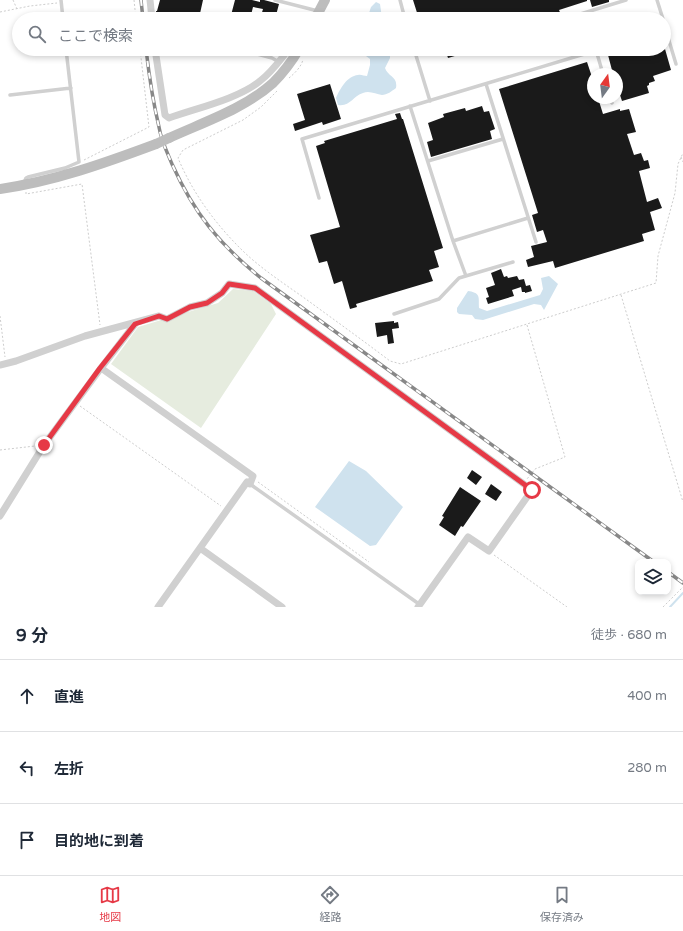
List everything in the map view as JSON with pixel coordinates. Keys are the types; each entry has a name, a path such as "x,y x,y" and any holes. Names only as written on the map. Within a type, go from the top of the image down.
{"street":[{"path":"150,0 151,12"},
{"path":"319,12 325,0"},
{"path":"156,56 165,115 169,118 243,92 260,81 283,56"},
{"path":"0,189 25,186 80,171 156,144 241,105 262,92 284,71 294,56"},
{"path":"3,364 85,336 135,324 159,316 167,319 190,307 207,303 222,293 229,284 255,288 532,490 489,551 468,537 418,606"},
{"path":"0,516 44,445 100,368 135,324"},
{"path":"100,368 253,476 251,481 247,482 158,607"},
{"path":"200,548 282,607"}],"lane":[{"path":"275,0 309,12"},
{"path":"400,0 403,12"},
{"path":"587,12 626,0"},
{"path":"657,0 661,12"},
{"path":"61,2 62,12"},
{"path":"671,49 676,64"},
{"path":"25,186 24,181 28,177 65,168 79,162 67,56"},
{"path":"264,56 272,58 278,62"},
{"path":"416,56 430,100"},
{"path":"319,198 302,139 576,56"},
{"path":"597,56 601,68"},
{"path":"486,84 536,242"},
{"path":"10,95 71,88"},
{"path":"410,106 453,241 466,276"},
{"path":"428,161 504,139"},
{"path":"453,241 528,218"},
{"path":"394,314 440,299 459,278 513,262"},
{"path":"251,481 418,606"}],"path":[{"path":"13,0 17,9"},
{"path":"134,0 135,12"},
{"path":"0,12 61,2"},
{"path":"79,162 150,127 141,56"},
{"path":"288,80 295,73 302,62"},
{"path":"280,88 252,115 183,150 178,158 185,174 207,210 245,253 270,274 394,363 401,364 656,283 658,256 675,193 678,164 683,153"},
{"path":"681,157 683,162"},
{"path":"25,186 26,194 82,184 101,332"},
{"path":"621,294 683,502"},
{"path":"0,316 3,364"},
{"path":"524,484 535,469 565,457 527,325"},
{"path":"75,403 227,510"},
{"path":"0,450 44,445"},
{"path":"251,481 373,565"},
{"path":"489,551 567,607"},
{"path":"663,607 683,587"}],"shaded area":[{"path":"233,289 253,291 271,304 276,314 201,428 111,364 138,327 218,303"}],"water":[{"path":"376,2 380,4 381,12 369,12 371,7"},
{"path":"366,56 390,56 385,68 396,81 396,88 384,95 365,92 349,103 338,105 336,98 347,80 358,75 367,76 370,59"},
{"path":"549,276 558,284 544,310 541,305 534,304 483,320 475,319 472,315 459,314 457,312 457,308 468,291 475,293 478,296 479,308 487,311 540,295 543,289 541,278"},
{"path":"349,461 366,471 403,507 376,545 370,546 315,507"}],"building":[{"path":"160,0 203,0 200,12 156,12"},
{"path":"235,0 252,0 260,2 260,0 264,0 279,4 277,12 262,12 263,9 253,7 252,12 232,12"},
{"path":"413,0 587,0 559,10 560,12 417,12"},
{"path":"590,0 609,0 609,2 592,7"},
{"path":"608,56 667,56 671,70 653,76 655,81 649,83 647,86 649,93 623,101 623,68 611,68"},
{"path":"587,62 589,68 587,68 587,104 600,104 603,114 620,109 620,111 629,109 636,132 627,134 634,155 641,153 644,161 648,160 650,168 639,171 647,202 658,198 662,208 650,212 655,230 642,234 644,241 555,268 553,261 528,267 526,260 534,257 531,246 547,242 543,230 537,232 532,215 538,213 499,89"},
{"path":"330,84 341,119 323,125 322,122 295,131 293,124 305,120 297,94"},
{"path":"482,106 484,112 489,111 495,129 490,131 492,139 431,157 427,142 433,140 428,123 444,117 443,114 465,108 466,111"},
{"path":"400,113 443,248 434,251 439,267 429,270 433,281 356,304 357,307 350,309 342,281 334,284 327,261 319,263 310,235 340,227 316,146 325,143 324,141 397,119 395,114"},
{"path":"501,269 504,277 507,276 508,278 517,276 519,280 524,279 526,286 530,285 532,291 525,293 522,292 521,287 512,290 514,296 488,304 486,298 489,297 486,288 495,285 491,273"},
{"path":"394,321 394,323 398,322 399,328 392,329 394,343 388,344 387,335 377,337 375,323"},
{"path":"472,470 482,477 476,485 467,478"},
{"path":"491,484 502,492 496,501 485,494"},
{"path":"460,487 481,501 455,536 439,525 444,517 442,516"}],"waterway":[{"path":"670,607 683,593"}],"railway":[{"path":"141,0 142,12"},
{"path":"147,56 151,88 161,137 168,155 189,198 209,227 232,253 261,278 650,559"},
{"path":"671,574 683,583"}],"route":[{"path":"44,445 100,368 135,324 159,316 167,319 190,307 207,303 222,293 229,284 255,288 532,490"}]}
